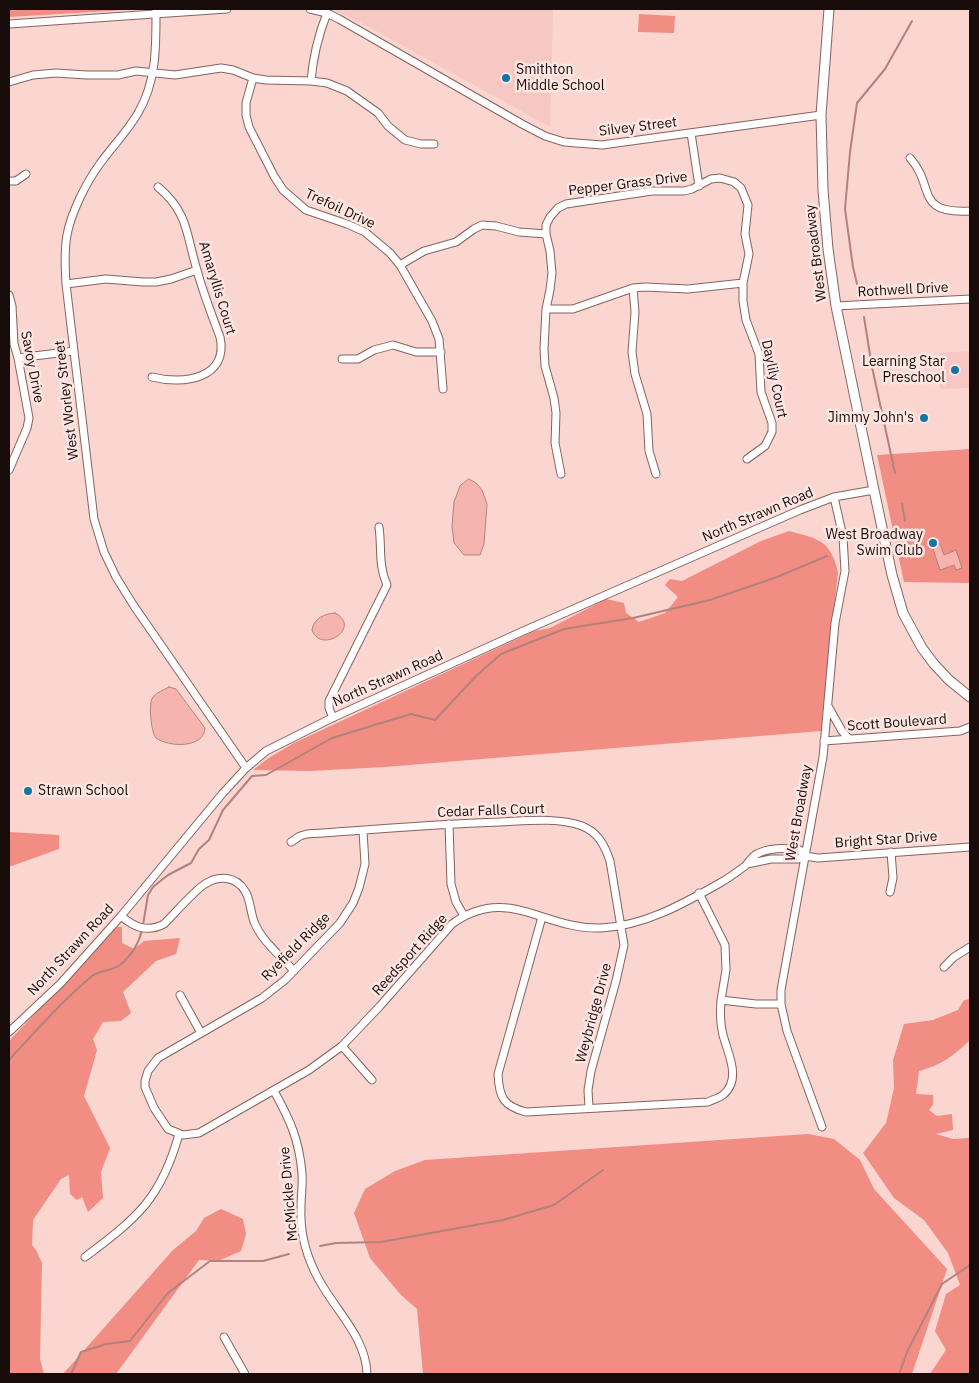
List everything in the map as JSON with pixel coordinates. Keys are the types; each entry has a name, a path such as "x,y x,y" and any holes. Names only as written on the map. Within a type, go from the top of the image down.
{"main road":[{"name":"West Broadway","path":"829,9 821,115 823,190 836,306 892,575 903,613 922,648 934,664 949,680 970,697"}],"street":[{"path":"9,24 156,11 227,9"},
{"name":"Silvey Street","path":"310,9 327,13 522,124 545,136 564,142 602,145 821,115"},
{"name":"West Worley Street","path":"156,11 154,72 138,113 98,167 77,205 67,234 64,265 66,284 94,518 104,552 116,577 134,606 246,768"},
{"path":"311,81 313,57 319,32 327,13"},
{"path":"9,82 33,75 56,73 118,75 136,71 182,75 210,68 221,68 253,78 327,83 347,90 378,113 388,126 405,140 421,144 434,144"},
{"name":"Trefoil Drive","path":"253,78 246,103 247,121 283,190 293,201 306,210 365,232 384,246 400,265 432,321 439,339 443,389"},
{"path":"691,133 699,186"},
{"path":"910,158 920,168 924,188 938,208 949,212 970,211"},
{"path":"9,181 16,181 26,174"},
{"name":"Pepper Grass Drive","path":"546,234 546,225 555,211 566,204 652,191 684,191 699,186 711,179 720,178 734,182"},
{"name":"Daylily Court","path":"734,182 745,195 748,204 745,234 749,254 743,283 743,301 746,320 759,354 761,392 772,423 772,432 765,446 747,459"},
{"name":"Amaryllis Court","path":"152,377 163,380 199,376 208,373 221,358 222,348 197,270 188,230 182,215 168,196 158,187"},
{"path":"400,265 424,251 456,242 482,225 496,226 519,232 546,234 552,273 546,309 545,366 554,398 556,412 555,442 561,474"},
{"path":"66,284 106,279 156,282 197,270"},
{"path":"546,309 573,309 633,288 688,289 743,283"},
{"path":"633,288 635,312 632,352 635,374 647,414 649,451 656,474"},
{"name":"Savoy Drive","path":"9,295 12,306 14,344 29,418 27,428 9,470"},
{"name":"Rothwell Drive","path":"836,306 970,299"},
{"path":"342,359 358,359 374,350 393,345 416,352 441,352"},
{"path":"18,358 74,351"},
{"name":"North Strawn Road","path":"9,1032 61,983 121,916 223,793 246,768 266,751 333,718 530,628 800,510 834,497 874,490"},
{"name":"West Broadway","path":"822,1127 787,1031 781,1004 782,981 824,741 835,623 845,571 843,537 834,497"},
{"path":"333,718 328,708 329,701 387,585 380,562 382,545 379,527"},
{"path":"828,705 834,719 849,740"},
{"name":"Scott Boulevard","path":"824,741 960,731 970,727"},
{"name":"Cedar Falls Court","path":"291,842 307,834 449,824 556,822 584,827 593,832 606,848 621,925"},
{"path":"449,824 451,884 456,902 464,916"},
{"name":"Ryefield Ridge","path":"179,1134 168,1129 154,1108 145,1087 148,1071 152,1064 158,1058 262,998 285,980 340,923 353,903 365,864 363,830"},
{"name":"Bright Star Drive","path":"804,856 818,858 970,847"},
{"path":"890,892 892,878 891,852"},
{"name":"Reedsport Ridge","path":"179,1134 190,1136 199,1133 309,1070 342,1046 452,924 464,916 483,908 496,906 508,907 582,927 601,928 621,925 652,918 720,883 747,864 770,859 798,859 804,856"},
{"path":"121,916 140,928 158,928 204,884 218,878 228,878 239,883 247,892 255,923 263,937 294,971"},
{"path":"542,917 498,1074 501,1095 506,1103 515,1109 526,1112 708,1102 723,1095 732,1082 733,1068 723,1036 719,1014 726,970 725,945 699,894"},
{"name":"Weybridge Drive","path":"589,1108 588,1090 591,1070 622,959 624,945 621,925"},
{"path":"944,967 954,957 970,948"},
{"path":"180,995 201,1033"},
{"path":"721,1000 756,1004 781,1004"},
{"path":"342,1046 372,1080"},
{"name":"McMickle Drive","path":"274,1091 290,1119 300,1155 302,1176 301,1218 306,1250 313,1270 324,1290 354,1332 363,1353 367,1374"},
{"path":"85,1256 123,1229 145,1207 160,1185 179,1134"},
{"path":"224,1337 245,1374"}],"shaded area":[{"path":"9,9 142,9 9,17"},
{"name":"Smithton Middle School","path":"332,9 553,9 550,127 371,28"},
{"path":"639,14 675,16 674,33 638,32"},
{"name":"Learning Star Preschool","path":"970,351 970,388 940,389 939,353"},
{"name":"West Broadway Swim Club","path":"970,449 970,583 904,582 877,455"},
{"path":"469,479 482,490 487,504 484,544 480,555 464,555 454,543 452,526 454,502 460,486"},
{"path":"789,531 822,542 831,553 838,572 821,731 385,767 310,771 253,770 270,757 294,743 534,631 550,628 606,599 624,603 626,613 639,622 665,613 678,597 665,585 670,579 682,581 761,541"},
{"path":"940,544 944,555 956,550 962,568 956,570 954,565 940,570 932,546"},
{"path":"335,613 342,619 344,625 342,631 331,639 323,640 317,637 312,630 315,622 327,614"},
{"path":"169,687 176,689 205,728 199,740 192,743 177,744 162,741 154,735 151,718 151,700 156,694"},
{"path":"9,832 59,835 59,849 9,867"},
{"path":"117,927 122,927 122,943 134,949 144,941 180,938 176,954 156,961 123,992 131,1013 121,1021 103,1022 93,1039 97,1050 84,1096 110,1148 101,1172 103,1198 88,1212 82,1197 77,1200 70,1194 69,1175 61,1179 33,1220 32,1245 42,1263 40,1359 44,1374 9,1374 9,1041"},
{"path":"970,999 970,1040 947,1059 919,1071 916,1094 933,1095 933,1105 929,1110 937,1116 952,1114 953,1130 936,1134 953,1139 970,1138 970,1374 930,1374 946,1350 935,1331 946,1294 960,1285 948,1253 924,1220 894,1198 863,1153 886,1123 894,1088 893,1060 904,1024 933,1020 958,1010 964,1000"},
{"path":"808,1134 834,1139 860,1160 874,1189 947,1269 912,1374 423,1374 417,1309 401,1295 370,1258 354,1213 365,1189 395,1171 425,1160"},
{"path":"221,1209 243,1219 246,1234 241,1251 218,1261 199,1260 116,1374 63,1374 173,1250 196,1231 204,1218"}],"waterway":[{"path":"858,288 853,267 845,209 857,103 885,69 912,21"},
{"path":"864,317 872,367 895,473"},
{"path":"902,504 905,521"},
{"path":"143,925 148,895 153,887 168,875 191,863 199,849 209,840 223,810 252,776 266,775 332,738 411,714 435,720 476,676 501,654 564,629 633,618 710,600 777,577 827,556"},
{"path":"9,1060 59,1006 92,976 117,967 128,958 139,940 142,930"},
{"path":"320,1246 336,1243 381,1242 503,1220 554,1205 603,1170"},
{"path":"71,1374 81,1352 106,1344 130,1341 168,1293 210,1261 263,1261 289,1254"},
{"path":"899,1374 908,1350 942,1284 970,1265"}],"place":[{"name":"Smithton Middle School","path":"506,78"},
{"name":"Learning Star Preschool","path":"955,370"},
{"name":"Jimmy John's","path":"924,418"},
{"name":"West Broadway Swim Club","path":"933,543"},
{"name":"Strawn School","path":"28,791"}]}
